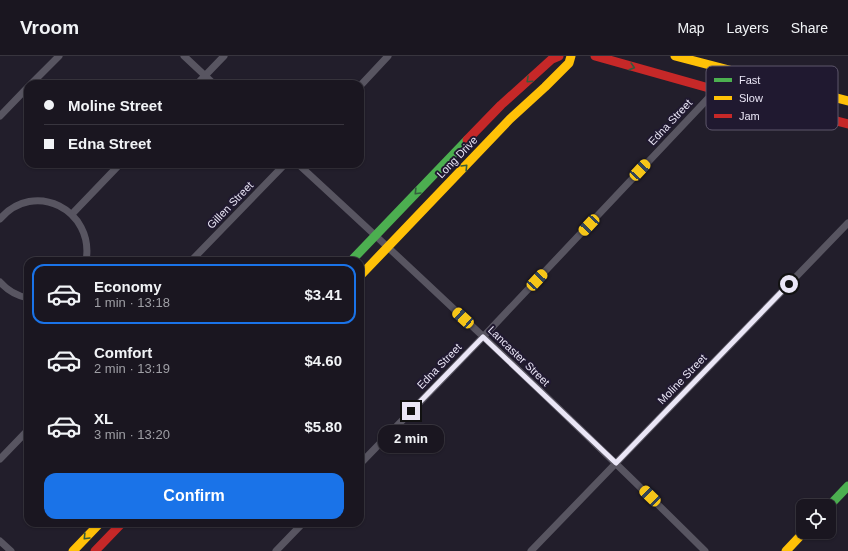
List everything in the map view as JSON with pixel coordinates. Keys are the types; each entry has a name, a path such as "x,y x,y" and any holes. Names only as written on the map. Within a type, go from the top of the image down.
{"main road":[{"name":"Long Drive","path":"355,257 501,105 552,59 559,56"},
{"name":"Long Drive","path":"364,272 510,119 569,63 571,56"},
{"path":"595,56 706,87"},
{"path":"675,56 712,66"},
{"path":"838,98 848,100"},
{"path":"838,122 848,124"},
{"path":"467,140 478,152"},
{"path":"836,499 848,486"},
{"path":"73,551 97,527"},
{"path":"106,527 113,533"},
{"path":"96,551 118,527"},
{"path":"786,551 797,539"}],"street":[{"path":"35,80 59,56"},
{"path":"184,56 210,80"},
{"path":"201,80 224,56"},
{"path":"364,82 388,56"},
{"path":"0,116 24,91"},
{"name":"Edna Street","path":"364,460 483,337 706,101"},
{"path":"72,214 116,168"},
{"name":"Gillen Street","path":"195,257 281,168"},
{"name":"Lancaster Street","path":"302,168 616,463 705,551"},
{"path":"1,217 14,207 29,202 44,201 59,206 72,214 81,226 87,248 86,257"},
{"name":"Moline Street","path":"531,551 848,223"},
{"path":"1,286 16,295 24,297"},
{"path":"0,459 24,434"},
{"path":"276,551 299,527"},
{"path":"0,541 11,551"}],"traffic: fast":[{"path":"355,257 467,140"},
{"path":"836,499 848,486"}],"traffic: slow":[{"path":"364,272 510,119 569,63 571,56"},
{"path":"675,56 713,66"},
{"path":"838,98 848,101"},
{"path":"73,551 96,527"},
{"path":"786,551 797,539"}],"traffic: jam":[{"path":"467,140 501,105 552,59 559,56"},
{"path":"595,56 706,87"},
{"path":"838,121 848,124"},
{"path":"95,551 118,527"}],"route":[{"path":"411,411 483,337 616,463 789,284"}]}
